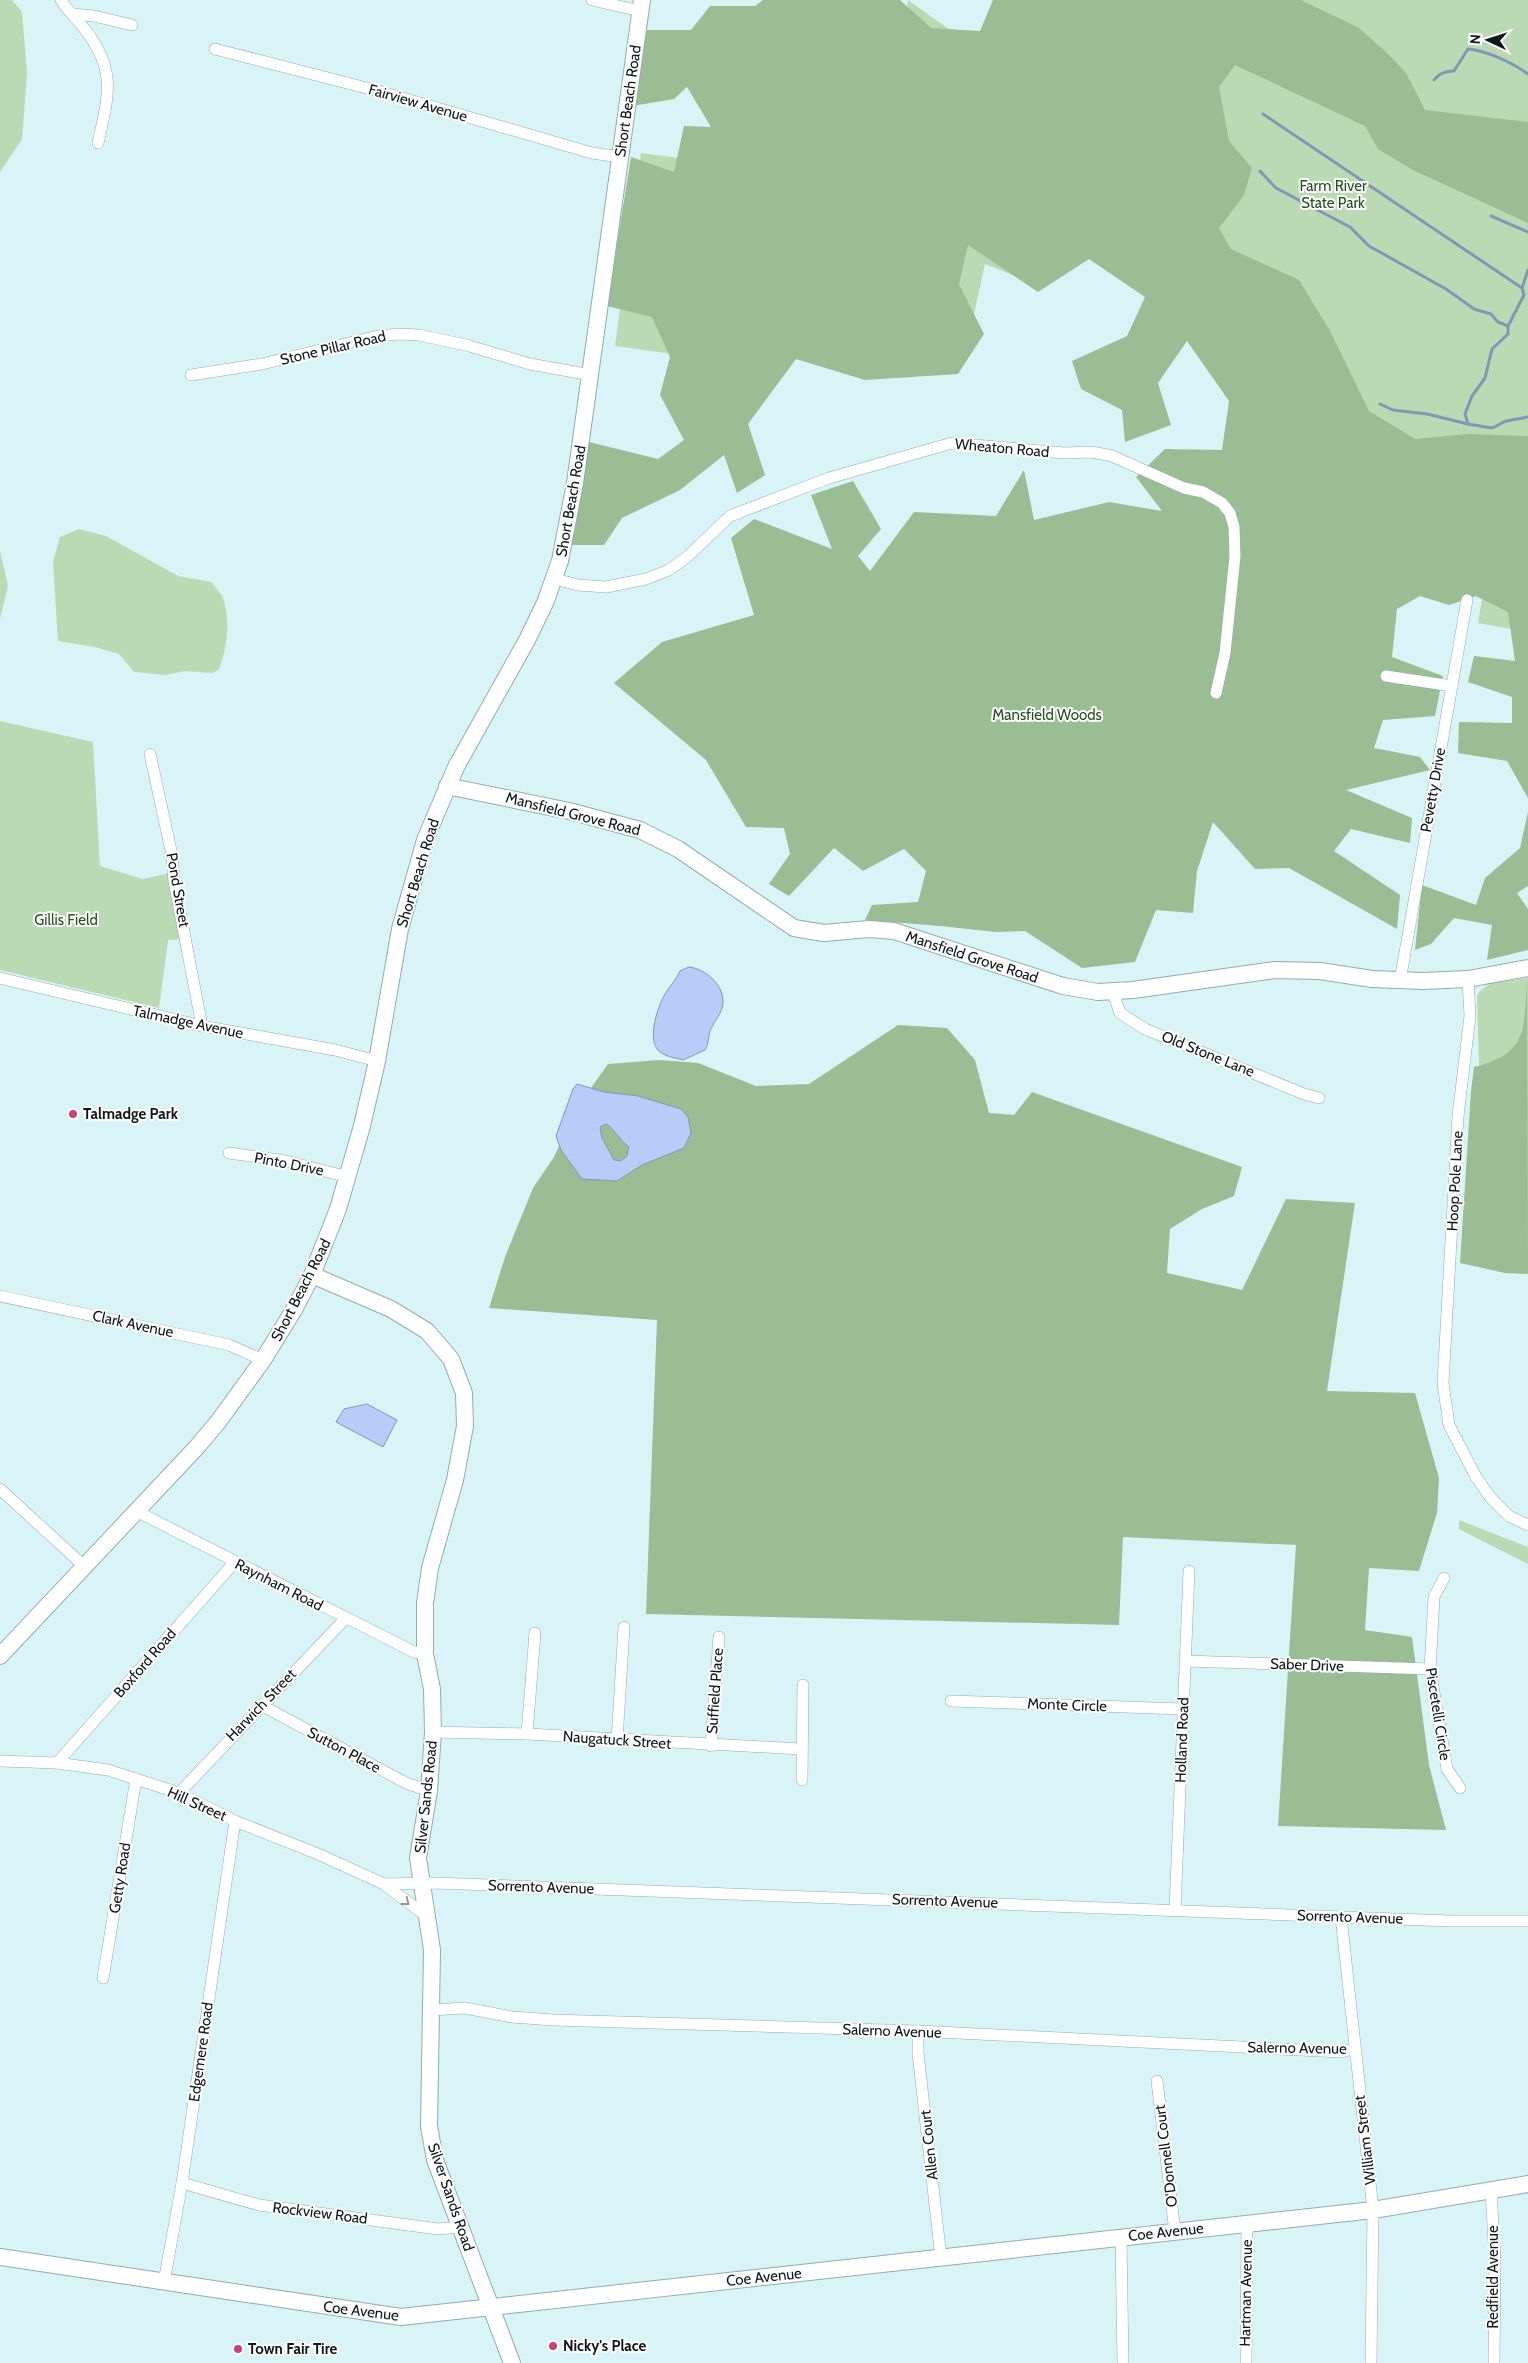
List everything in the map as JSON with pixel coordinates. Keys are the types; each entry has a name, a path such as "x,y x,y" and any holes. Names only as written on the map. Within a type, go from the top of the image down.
{"main road":[{"name":"Short Beach Road","path":"0,1656 196,1448 233,1403 263,1360 295,1308 312,1275 332,1226 348,1177 378,1060 406,901 425,840 447,786 527,640 554,579 570,519 641,6"},
{"name":"Mansfield Grove Road","path":"447,786 569,811 640,830 678,849 794,928 824,933 869,929 894,931 1082,991 1113,992 1291,970 1400,981 1468,979 1528,968"},
{"name":"Silver Sands Road","path":"312,1275 410,1319 440,1344 451,1358 460,1378 464,1401 465,1426 449,1507 426,1585 425,1654 432,1689 433,1732 429,1790 419,1848 422,1884 429,1918 432,1950 429,2126 435,2160 512,2363"},
{"name":"Coe Avenue","path":"0,2257 401,2317 1373,2210 1528,2184"}],"street":[{"path":"61,0 96,45 108,80 109,94 98,143"},
{"path":"592,0 641,6"},
{"path":"72,14 94,16 132,25"},
{"name":"Fairview Avenue","path":"215,49 364,87 592,153 620,157"},
{"name":"Stone Pillar Road","path":"191,375 262,364 378,336 399,334 420,335 466,345 530,364 591,375"},
{"name":"Wheaton Road","path":"554,579 578,585 606,587 646,579 669,570 687,557 730,516 829,478 952,443 1064,453 1092,452 1112,456 1184,488 1203,492 1222,503 1230,513 1234,526 1235,556 1225,653 1216,692"},
{"name":"Pevetty Drive","path":"1400,981 1467,600"},
{"path":"1386,676 1452,686"},
{"name":"Pond Street","path":"150,754 172,855 174,881 202,1026"},
{"name":"Talmadge Avenue","path":"0,978 202,1026 335,1050 378,1060"},
{"name":"Hoop Pole Lane","path":"1468,979 1470,1016 1458,1116 1444,1383 1448,1425 1476,1477 1490,1497 1509,1516 1528,1525"},
{"name":"Old Stone Lane","path":"1113,992 1120,1013 1137,1025 1304,1094 1319,1098"},
{"name":"Pinto Drive","path":"229,1153 286,1161 348,1177"},
{"name":"Clark Avenue","path":"0,1296 229,1344 263,1360"},
{"path":"0,1489 84,1566"},
{"name":"Raynham Road","path":"136,1511 345,1619 414,1652 425,1654"},
{"name":"Boxford Road","path":"57,1763 234,1562"},
{"name":"Holland Road","path":"1175,1910 1189,1571"},
{"name":"Piscetelli Circle","path":"1444,1578 1434,1596 1430,1669 1447,1769 1460,1788"},
{"name":"Harwich Street","path":"179,1793 345,1619"},
{"path":"617,1740 624,1627"},
{"path":"527,1734 535,1633"},
{"name":"Suffield Place","path":"711,1746 719,1637"},
{"name":"Saber Drive","path":"1185,1661 1430,1669"},
{"path":"802,1780 803,1685"},
{"name":"Monte Circle","path":"951,1702 1183,1710"},
{"name":"Sutton Place","path":"261,1705 406,1783 429,1790"},
{"name":"Naugatuck Street","path":"433,1732 527,1734 711,1746 801,1749"},
{"name":"Hill Street","path":"0,1762 57,1763 108,1770 179,1793 235,1821 318,1854 384,1884 429,1918"},
{"name":"Getty Road","path":"103,1978 136,1779"},
{"name":"Edgemere Road","path":"164,2282 182,2183 235,1821"},
{"name":"Hill Street","path":"384,1884 422,1884"},
{"name":"Sorrento Avenue","path":"422,1884 1468,1922 1528,1921"},
{"name":"William Street","path":"1340,1917 1373,2210 1372,2363"},
{"name":"Salerno Avenue","path":"431,2010 465,2008 512,2017 553,2020 918,2031 1341,2052 1354,2049"},
{"name":"Allen Court","path":"918,2031 918,2053 941,2258"},
{"name":"O'Donnell Court","path":"1157,2081 1175,2232"},
{"name":"Rockview Road","path":"182,2183 259,2205 438,2229 460,2227"},
{"name":"Redfield Avenue","path":"1491,2190 1495,2260 1494,2363"},
{"name":"Hartman Avenue","path":"1246,2363 1247,2223"},
{"path":"1121,2238 1123,2363"}],"green space":[{"path":"0,0 12,0 22,12 27,73 22,139 0,172"},
{"name":"Mansfield Woods","path":"763,0 900,0 931,28 980,31 993,0 1301,0 1359,28 1406,73 1425,110 1528,122 1528,223 1413,170 1378,149 1365,126 1235,65 1219,87 1229,141 1252,168 1244,195 1219,228 1231,249 1299,280 1329,329 1369,411 1415,439 1468,434 1528,436 1528,798 1507,761 1458,753 1459,722 1512,723 1512,697 1468,682 1474,656 1515,661 1508,612 1476,596 1449,605 1420,596 1397,609 1392,657 1443,676 1435,716 1383,720 1374,748 1420,757 1430,770 1346,790 1412,818 1410,843 1351,829 1334,851 1400,895 1397,929 1289,868 1255,869 1213,822 1197,871 1193,913 1156,910 1135,962 1082,968 1025,931 996,932 865,920 872,905 918,902 926,871 904,849 863,871 834,848 789,896 769,884 790,854 784,828 746,827 706,760 614,683 662,642 754,615 731,538 754,519 832,549 811,495 853,481 881,529 858,556 870,571 914,512 996,516 1024,470 1034,520 1109,502 1162,511 1136,477 1165,449 1222,450 1229,401 1187,341 1158,383 1171,425 1125,442 1122,410 1081,389 1072,361 1127,336 1145,297 1089,259 1038,292 968,245 959,284 984,334 958,374 865,380 796,359 748,424 765,475 737,493 724,455 680,490 622,518 604,545 570,545 589,442 658,459 684,440 660,395 670,357 652,317 607,306 631,157 674,172 684,126 711,127 687,87 674,99 632,106 647,30 691,30 710,6 755,6"},
{"name":"Farm River State Park","path":"908,0 998,64 1105,0 1528,0 1528,632 1478,623 1485,582 1248,413 1137,256 1091,245 1032,283 985,264 972,323 862,340 760,366 615,346 641,153 883,185"},
{"path":"79,529 106,536 178,576 211,582 223,598 227,616 226,644 219,670 212,673 185,671 166,675 134,672 119,654 95,647 58,641 53,562 60,537"},
{"path":"0,551 8,586 0,619"},
{"name":"Gillis Field","path":"0,721 93,742 100,866 143,879 170,873 181,939 168,940 159,1008 0,970"},
{"path":"1528,812 1528,886 1517,893 1528,909 1528,950 1487,960 1492,925 1454,918 1431,944 1415,950 1422,885 1476,905 1485,878 1520,848"},
{"path":"1528,978 1528,1265 1470,1263 1479,1064 1477,996 1486,986"},
{"path":"1527,979 1528,1274 1505,1273 1460,1263 1474,1067 1492,1062 1505,1055 1514,1047 1520,1037 1523,1026"},
{"path":"898,1025 947,1028 975,1060 989,1113 1014,1115 1032,1092 1242,1167 1234,1196 1202,1209 1170,1229 1167,1273 1242,1290 1286,1199 1355,1203 1327,1391 1415,1393 1439,1478 1437,1513 1419,1571 1369,1568 1365,1630 1412,1637 1429,1765 1446,1830 1278,1826 1296,1545 1123,1537 1119,1625 646,1614 657,1320 489,1308 505,1257 533,1188 554,1157 576,1109 608,1064 659,1060 698,1063 756,1086 809,1084"},
{"path":"1459,1520 1528,1547 1528,1564 1459,1529"}],"water":[{"path":"689,967 702,971 713,979 721,990 723,1003 721,1011 710,1031 705,1050 683,1060 660,1052 653,1038 659,1006 665,994 680,971"},
{"path":"577,1084 604,1092 638,1096 681,1109 688,1117 691,1133 684,1148 642,1165 617,1181 582,1179 561,1150 556,1136 573,1089","holes":["606,1124 629,1147 627,1156 621,1161 614,1160 602,1138 600,1127"]},
{"path":"367,1404 397,1420 383,1447 336,1422 344,1409"}],"waterway":[{"path":"1434,80 1442,73 1454,71 1468,49 1500,58 1528,74"},
{"path":"1263,114 1522,288 1524,295 1508,326"},
{"path":"1260,171 1276,188 1350,227 1369,246 1446,289 1474,309 1491,314 1498,322 1508,326 1508,334 1492,349 1485,378 1472,396 1465,414 1468,424 1492,428 1506,421 1528,417"},
{"path":"1491,216 1528,232"},
{"path":"1522,288 1528,270"},
{"path":"1380,404 1393,410 1427,414 1468,424"}],"place":[{"name":"Talmadge Park","path":"73,1114"},
{"name":"Nicky's Place","path":"553,2346"},
{"name":"Town Fair Tire","path":"238,2349"}]}
